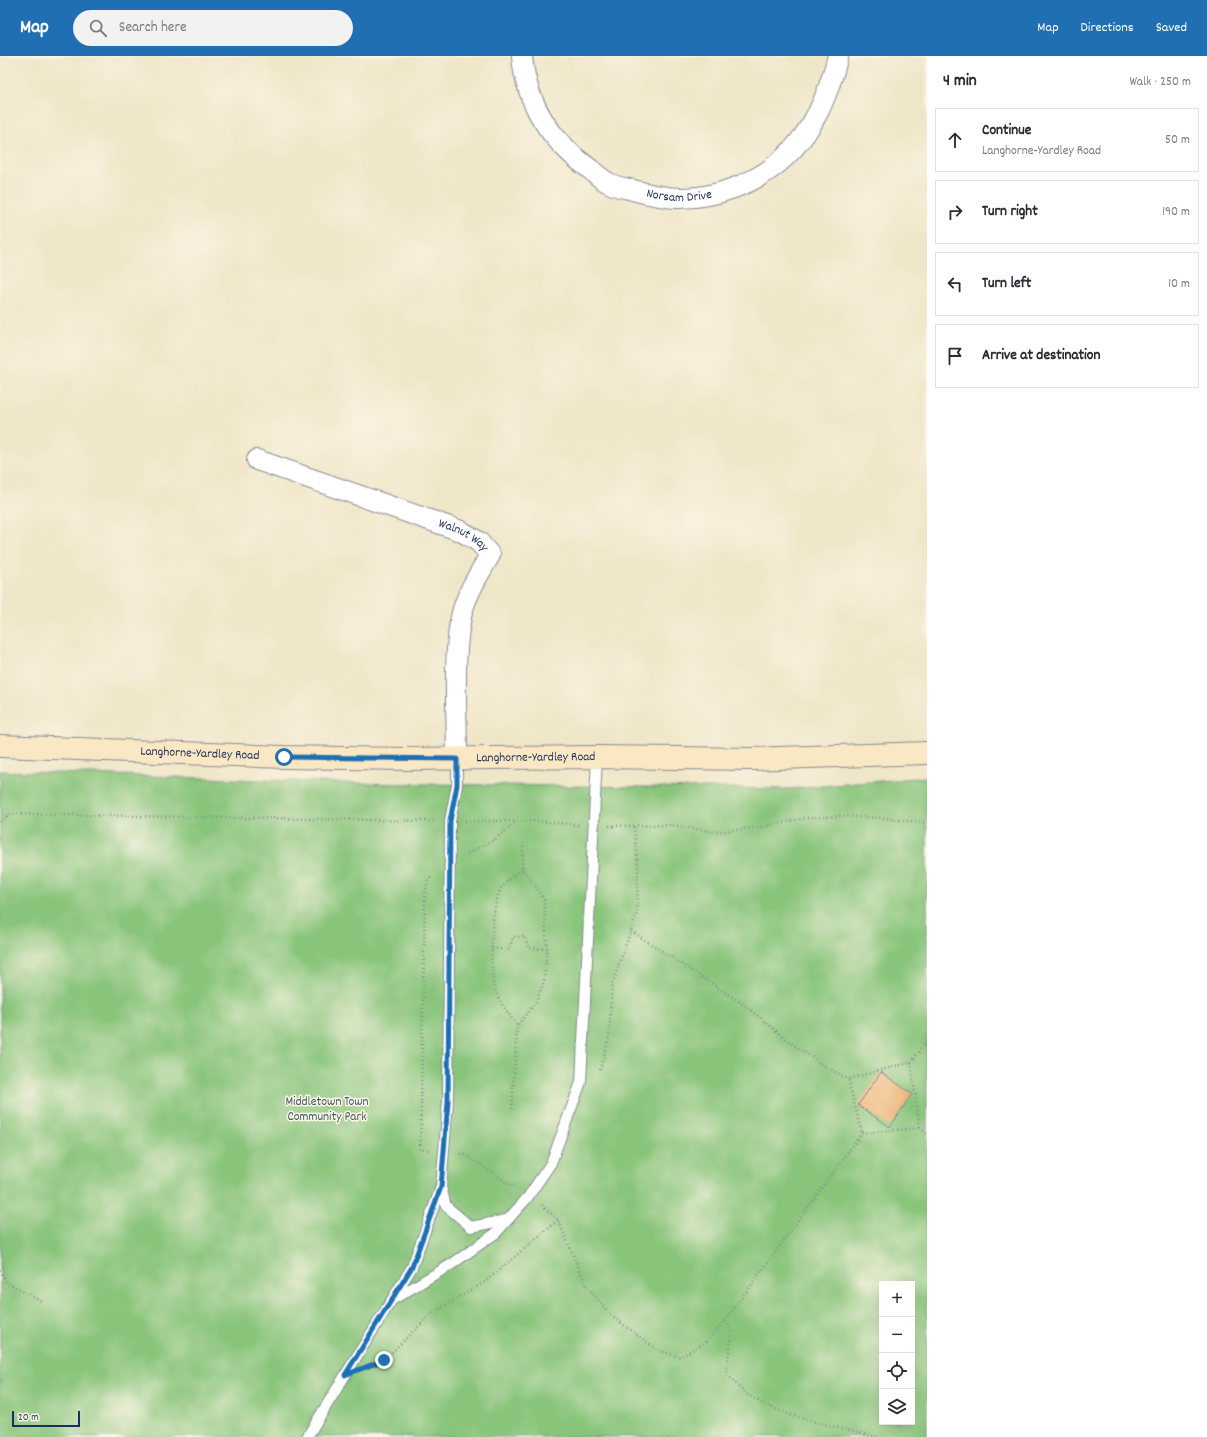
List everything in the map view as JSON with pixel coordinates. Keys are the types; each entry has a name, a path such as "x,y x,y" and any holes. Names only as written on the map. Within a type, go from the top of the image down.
{"main road":[{"name":"Langhorne-Yardley Road","path":"0,746 284,757 457,759 752,758 927,753"}],"street":[{"name":"Norsam Drive","path":"522,56 527,85 539,115 558,143 574,158 609,183 648,194 680,198 708,196 733,188 764,174 783,159 807,133 819,113 833,76 838,56"},
{"name":"Walnut Way","path":"257,460 461,531 479,542 490,555 470,590 460,621 457,669 457,759"}],"lane":[{"path":"389,1302 452,1264 496,1233 528,1197 551,1163 581,1082 597,758"},
{"path":"306,1437 412,1267 441,1187 448,1102 450,821 457,785 457,759"},
{"path":"441,1187 446,1206 471,1227 506,1220"}],"path":[{"path":"0,822 10,814 537,822 593,827 671,825 715,832 761,827 806,818 842,816 882,818 927,823"},
{"path":"598,1075 609,1037 612,984 637,913 638,866 634,825"},
{"path":"512,1108 517,1026 536,1002 544,980 547,949 544,900 534,883 522,868 523,843"},
{"path":"517,1026 503,1007 494,986 492,948 494,910 501,887 522,868"},
{"path":"631,931 743,1004 795,1046 826,1067 848,1079 911,1062 927,1041"},
{"path":"492,948 509,950 513,937 524,936 529,948 547,949"},
{"path":"911,1062 920,1128 927,1134"},
{"path":"848,1079 862,1133"},
{"path":"528,1197 547,1208 558,1220 586,1285 610,1315 658,1350 680,1357 706,1342 725,1321 862,1133 920,1128"},
{"path":"345,1375 384,1360 431,1314 485,1282 558,1220"},
{"path":"0,1270 6,1282 41,1301"},
{"path":"725,1321 732,1334 726,1365 727,1374 745,1392 778,1410 811,1421 878,1437"}],"green space":[{"name":"Middletown Town Community Park","path":"0,771 350,783 788,789 927,777 927,1437 0,1437"}],"building":[{"path":"881,1072 912,1094 890,1127 858,1105"}],"route":[{"path":"284,757 457,759 457,785 450,821 448,1102 441,1187 412,1267 345,1375 384,1360"}]}
